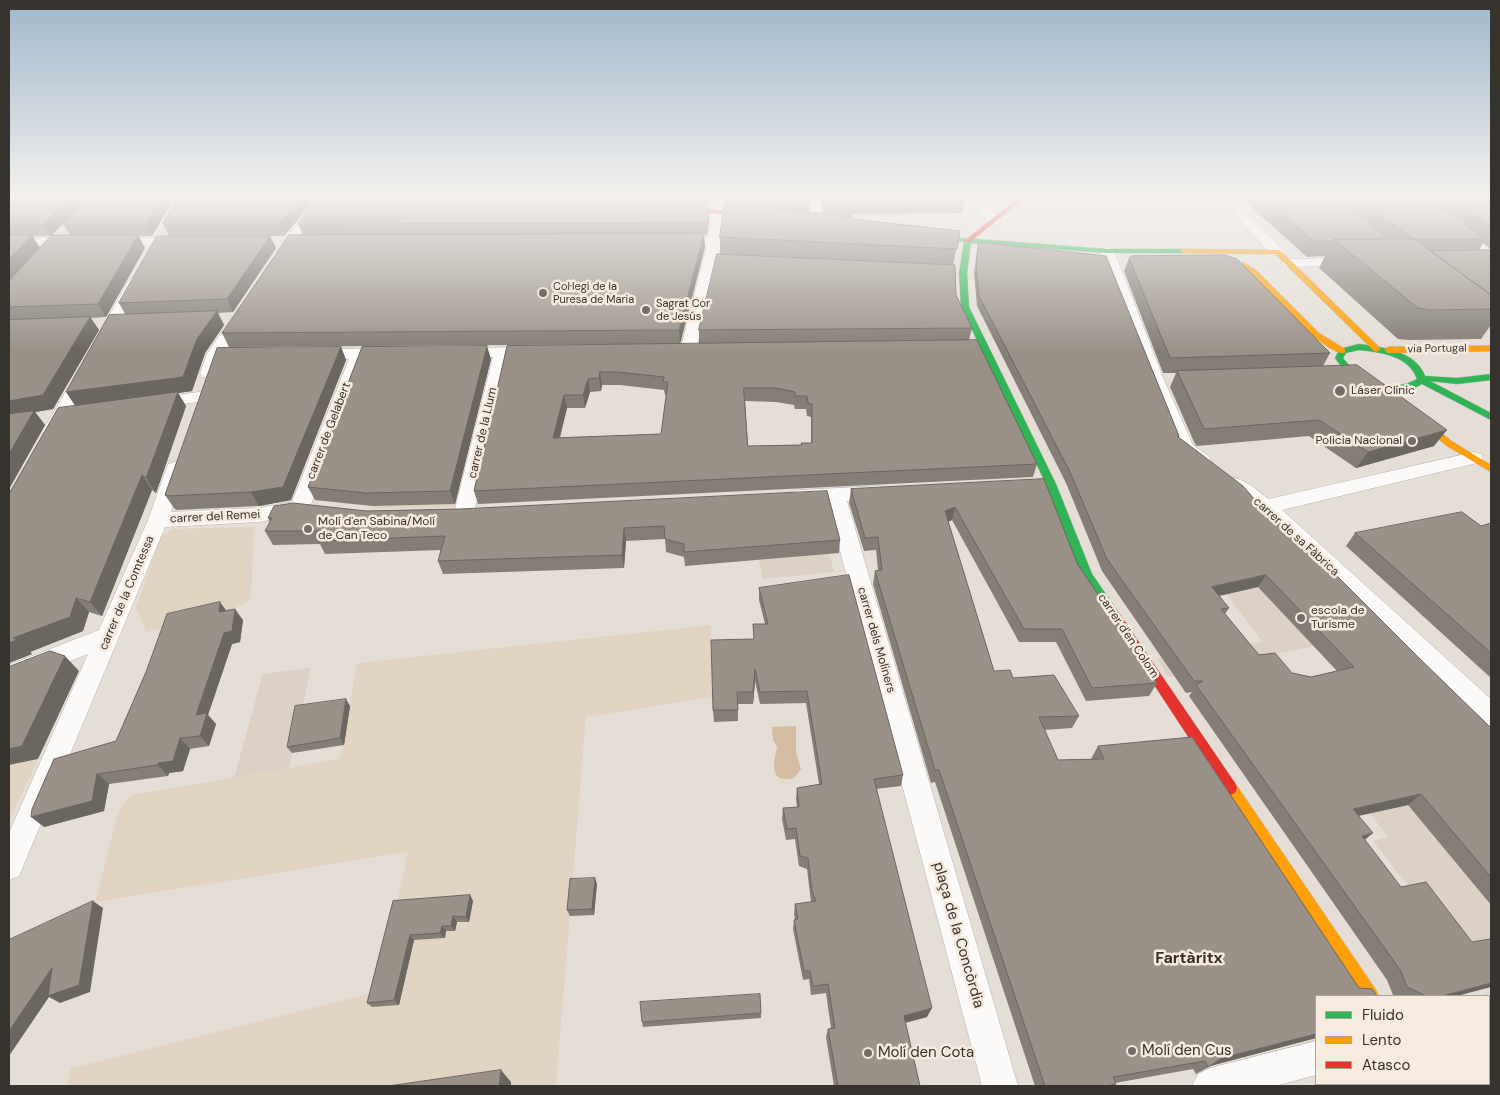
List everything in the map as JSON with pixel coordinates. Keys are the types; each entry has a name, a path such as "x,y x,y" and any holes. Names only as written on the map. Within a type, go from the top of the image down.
{"main road":[{"name":"carrer d'en Colom","path":"966,248 958,272 965,307 1041,485 1087,575 1369,995"},
{"path":"1067,248 1192,253 1278,252 1380,350"},
{"path":"1192,253 1242,265 1254,273 1316,336 1342,351 1338,355 1338,361 1351,374 1371,383 1450,444 1491,469"},
{"name":"via Portugal","path":"1342,351 1359,347 1380,350 1491,348"},
{"name":"via Portugal","path":"1380,350 1408,360 1416,367 1422,379"},
{"path":"1422,379 1457,381 1491,377"},
{"path":"1371,383 1399,388 1418,384 1422,379"},
{"path":"1422,379 1491,417"}],"street":[{"path":"42,256 50,248"},
{"path":"42,450 154,248"},
{"path":"269,272 284,248"},
{"path":"688,351 713,248"},
{"path":"1274,248 1278,252"},
{"path":"1480,248 1491,256"},
{"name":"carrer de sa Fàbrica","path":"1107,251 1166,380 1185,448 1266,507 1491,715"},
{"path":"1473,260 1491,260"},
{"path":"710,261 758,263"},
{"path":"1288,262 1363,262"},
{"path":"193,416 215,354 248,303"},
{"path":"218,319 238,318"},
{"path":"94,324 132,322"},
{"path":"964,346 983,346"},
{"path":"668,351 707,350"},
{"path":"445,353 551,352"},
{"name":"carrer de la Llum","path":"464,513 502,353"},
{"path":"215,354 234,354"},
{"path":"301,354 406,354"},
{"name":"carrer de Gelabert","path":"309,508 359,354"},
{"path":"1332,374 1351,374"},
{"path":"134,406 199,397"},
{"path":"34,420 79,414"},
{"name":"carrer de la Comtessa","path":"9,866 158,520 180,454"},
{"path":"1266,507 1474,458"},
{"path":"776,498 894,492"},
{"name":"carrer dels Moliners","path":"835,495 916,785"},
{"name":"carrer del Remei","path":"158,520 259,516 309,508"},
{"path":"9,675 109,636"},
{"name":"plaça de la Concòrdia","path":"916,785 1000,1086"},
{"path":"1210,1086 1315,1058"}],"shaded area":[{"path":"460,488 456,507 372,509 380,489"},
{"path":"254,527 251,599 225,614 146,632 136,608 161,536 173,529"},
{"path":"829,553 834,572 763,579 759,560"},
{"name":"escola de Turisme","path":"1315,575 1314,646 1168,677 1157,659 1233,645 1263,642 1226,594"},
{"path":"711,625 713,697 586,717 556,1086 67,1086 71,1068 376,992 414,940 444,938 446,931 455,931 457,923 469,922 473,901 396,907 408,852 95,902 119,810 132,795 340,759 357,663"},
{"path":"311,668 289,768 234,778 263,674"},
{"path":"796,726 796,752 801,769 794,778 780,778 776,775 774,765 777,747 773,740 772,727"},
{"path":"38,760 9,821 9,765"},
{"path":"1408,805 1491,905 1491,986 1373,841 1388,837 1370,813"}],"building":[{"path":"9,248 19,248 9,259"},
{"path":"40,248 130,248 98,304 9,307 9,281"},
{"path":"150,248 262,248 227,299 119,303"},
{"path":"280,248 700,248 679,330 222,333"},
{"path":"978,248 1034,248 1106,256 1179,436 1177,436 1243,486 1260,506 1325,564 1491,728 1491,877 1421,794 1353,809 1373,833 1362,836 1401,887 1426,882 1472,942 1491,940 1491,983 1446,995 1424,995 1407,987 1401,971 1196,685 1203,681 1194,681 1107,559 1070,472 979,296 976,263","holes":["1266,575 1354,667 1311,677 1292,673 1275,653 1259,655 1221,609 1229,608 1212,587"]},
{"path":"1345,248 1427,248 1491,295 1491,309 1430,310 1418,308"},
{"path":"1491,250 1491,295 1431,251"},
{"path":"717,254 955,265 956,295 972,328 699,330"},
{"path":"1225,255 1237,259 1330,353 1170,358 1129,258 1132,256"},
{"path":"217,311 197,339 183,377 66,392 109,315"},
{"path":"90,317 43,395 9,401 9,320"},
{"path":"977,340 1037,464 474,491 507,346","holes":["600,372 664,377 663,382 668,382 661,434 553,438 564,395 583,395 588,379 599,378","744,388 776,388 795,392 795,396 807,396 808,403 812,404 812,443 801,443 802,445 748,446"]},
{"path":"487,346 450,491 366,493 308,487 362,347"},
{"path":"341,347 283,487 251,492 165,495 217,348"},
{"path":"1357,365 1447,430 1368,452 1319,420 1205,429 1177,371"},
{"path":"178,392 146,478 142,475 90,602 76,598 70,617 13,638 17,640 9,643 9,494 58,408"},
{"path":"34,411 9,454 9,414"},
{"path":"1044,479 1077,563 1157,683 1092,688 1062,629 1024,629 955,507 945,511 994,671 1010,670 1013,678 1054,675 1079,716 1039,717 1058,760 1104,759 1098,746 1192,737 1359,988 1372,989 1376,995 1315,995 1315,1034 1222,1058 1208,1067 1205,1061 1113,1077 1116,1084 1107,1086 1045,1086 939,770 935,770 875,571 882,570 878,537 865,538 851,489"},
{"path":"827,491 840,540 684,552 684,544 665,539 664,526 624,528 622,555 438,561 445,536 318,541 327,531 265,531 272,518 268,518 274,506 293,503 366,511 460,509"},
{"path":"1462,512 1481,526 1491,523 1491,653 1355,533"},
{"path":"849,575 903,775 874,779 932,1008 904,1016 920,1086 838,1086 828,1029 835,1028 828,984 813,986 810,971 804,971 794,920 798,919 795,904 816,901 812,891 808,858 800,856 796,828 787,829 783,808 799,807 797,788 822,784 807,691 760,692 755,669 753,692 737,692 738,710 713,710 711,640 754,639 753,624 768,624 759,588"},
{"path":"220,602 219,612 235,609 232,631 224,633 196,715 207,713 200,736 180,738 173,761 97,774 92,801 31,817 32,809 54,759 116,741 146,672 167,614"},
{"path":"50,651 65,656 22,746 9,749 9,667"},
{"path":"346,699 340,738 287,747 295,706"},
{"path":"595,878 592,909 567,910 570,879"},
{"path":"470,895 466,917 453,916 451,926 442,926 440,933 410,935 394,1000 367,1003 393,901"},
{"path":"93,901 79,985 48,996 52,968 9,1031 9,940"},
{"path":"760,994 761,1013 642,1022 640,1002"},
{"path":"501,1070 499,1086 389,1086"},
{"path":"1448,1085 1449,1086 1312,1086"}],"traffic: fast":[{"path":"967,248 963,273 965,307 1051,484 1087,575 1113,613"},
{"path":"1069,248 1107,251 1184,251"},
{"path":"1359,347 1377,349 1406,359 1419,371 1422,380 1410,386 1399,388 1389,388 1369,383 1352,372 1339,358 1343,351 1359,347"},
{"path":"1428,378 1457,381 1491,377"},
{"path":"1422,380 1491,417"}],"traffic: slow":[{"path":"1184,251 1277,252 1377,349"},
{"path":"1218,259 1242,265 1254,273 1316,335 1342,351"},
{"path":"1388,350 1491,348"},
{"path":"1413,414 1450,444 1491,469"},
{"path":"1230,788 1369,995"}],"traffic: jam":[{"path":"1113,613 1230,788"}],"place":[{"name":"Col·legi de la Puresa de Maria","path":"543,293"},
{"name":"Sagrat Cor de Jesús","path":"646,310"},
{"name":"Láser Clínic","path":"1340,391"},
{"name":"Policia Nacional","path":"1412,441"},
{"name":"Molí d'en Sabina/Molí de Can Teco","path":"308,529"},
{"name":"escola de Turisme","path":"1301,618"},
{"name":"Molí den Cus","path":"1132,1051"},
{"name":"Molí den Cota","path":"868,1053"}],"district":[{"name":"Fartàritx","path":"1189,959"}]}
